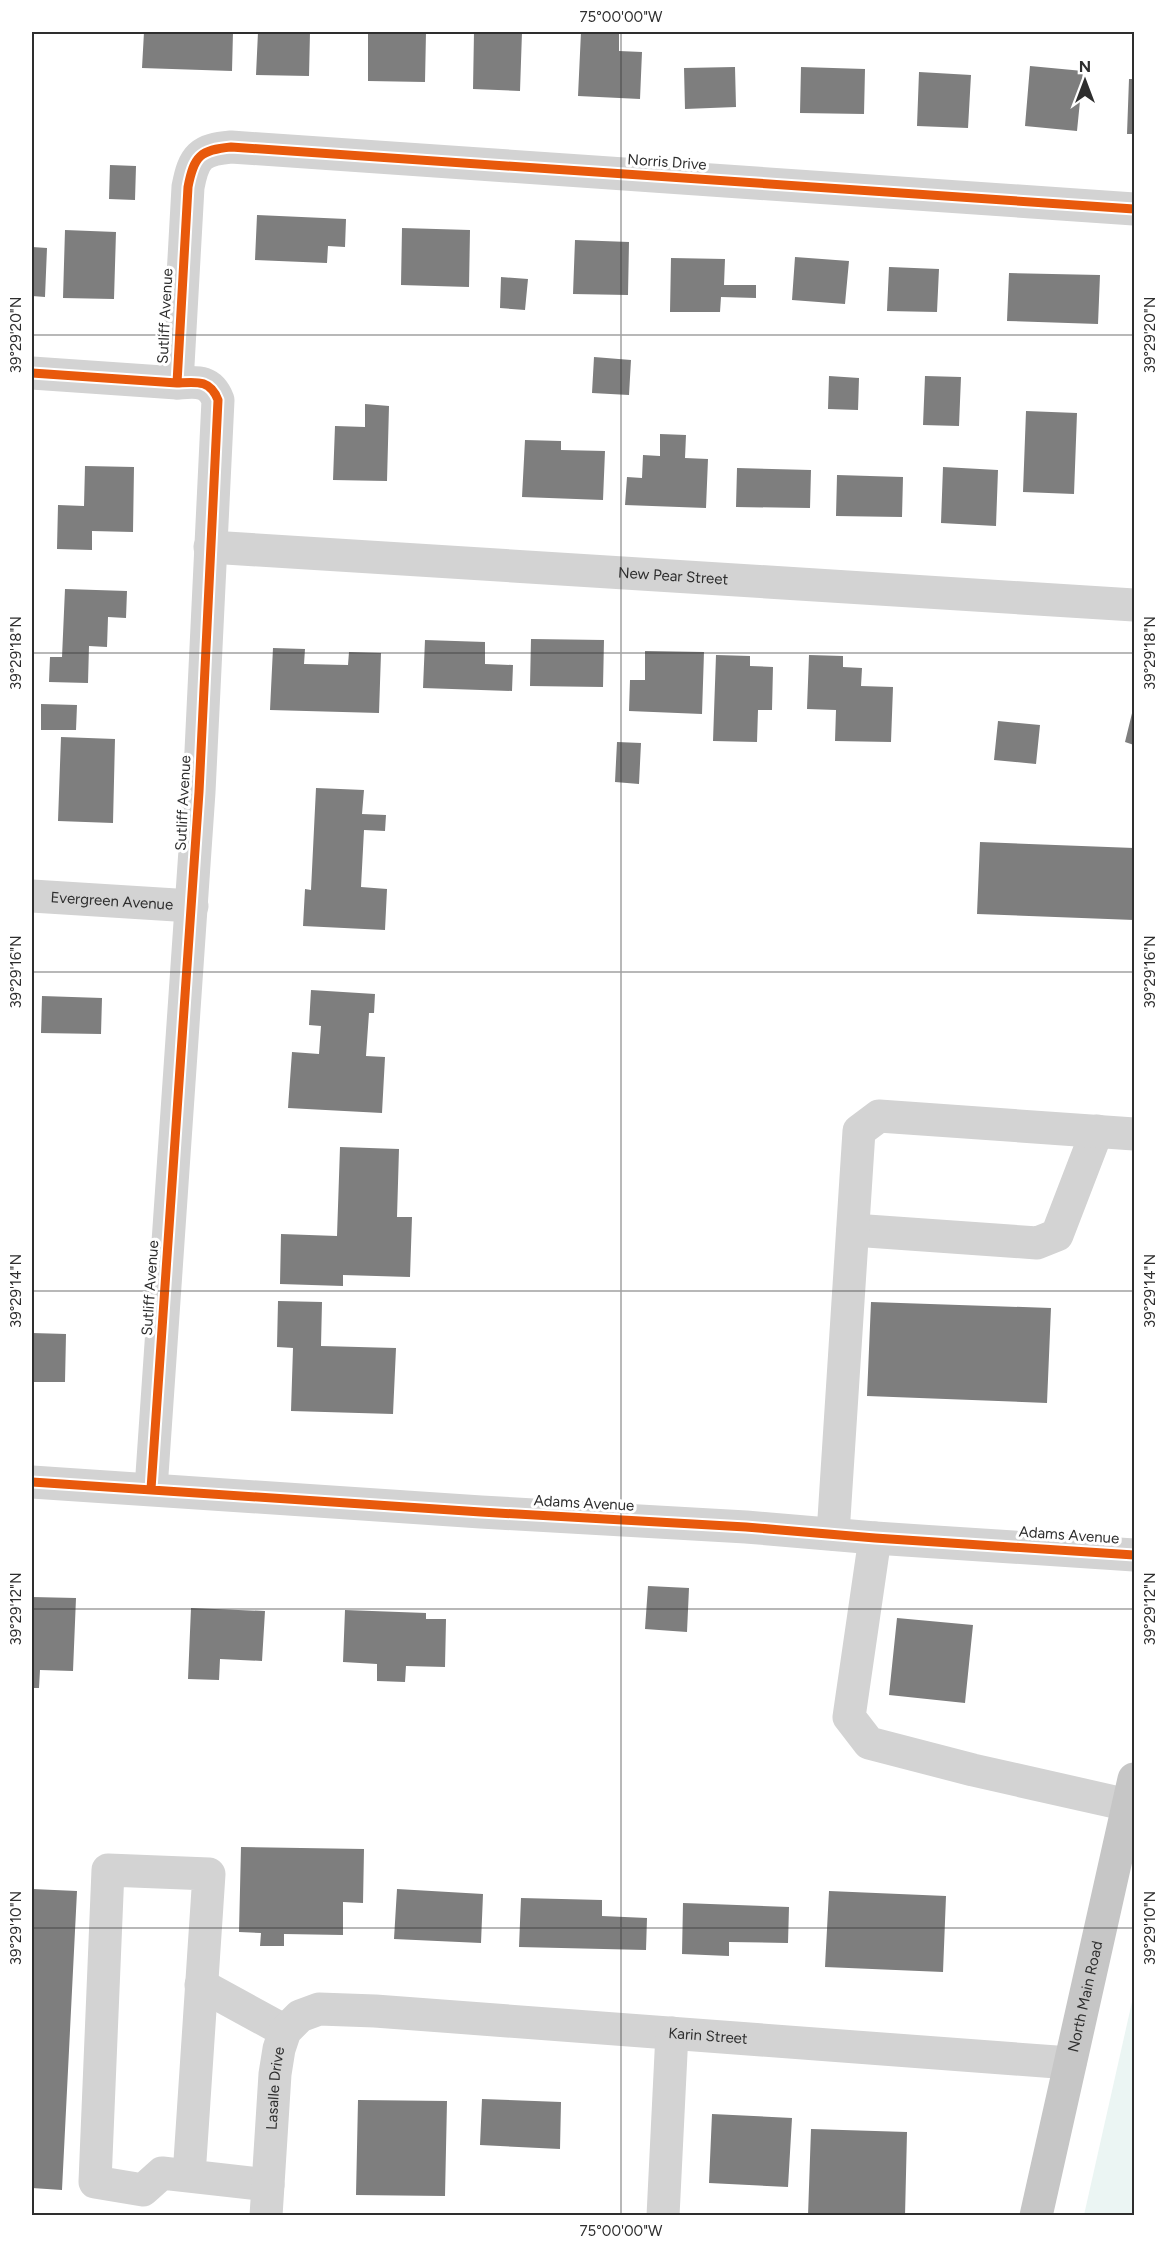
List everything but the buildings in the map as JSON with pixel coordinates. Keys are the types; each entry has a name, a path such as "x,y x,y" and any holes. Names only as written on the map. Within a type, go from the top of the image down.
{"main road":[{"name":"North Main Road","path":"1036,2216 1131,1792"}],"street":[{"name":"Norris Drive","path":"199,155 214,149 231,147 1134,209"},
{"name":"Sutliff Avenue","path":"151,1489 192,906 218,400 214,390 206,384 177,383 188,186 192,168 199,155"},
{"path":"32,373 177,383"},
{"name":"New Pear Street","path":"210,547 1134,605"},
{"name":"Evergreen Avenue","path":"32,896 192,906"},
{"path":"833,1534 859,1131 879,1116 1134,1134"},
{"path":"853,1230 1037,1243 1058,1235 1098,1131"},
{"name":"Adams Avenue","path":"32,1482 746,1527 1134,1555"},
{"path":"875,1538 849,1717 870,1743 1053,1789 1131,1792"},
{"path":"189,2176 208,1874 108,1870 95,2182 143,2190 162,2174 189,2176 267,2200"},
{"path":"201,1985 285,2031"},
{"name":"Lasalle Drive","path":"267,2200 275,2074 285,2031 300,2016 319,2009 345,2010"},
{"name":"Karin Street","path":"345,2010 1070,2063"},
{"path":"663,2216 672,2033"}],"shaded area":[{"path":"1134,1993 1134,2215 1084,2215"}],"cycle path":[{"path":"177,383 188,187 193,168 200,156 220,148 1134,209"},
{"path":"32,373 177,383 196,382 211,388 218,400 199,792 151,1489"},
{"path":"32,1482 746,1527 1134,1555"}]}
